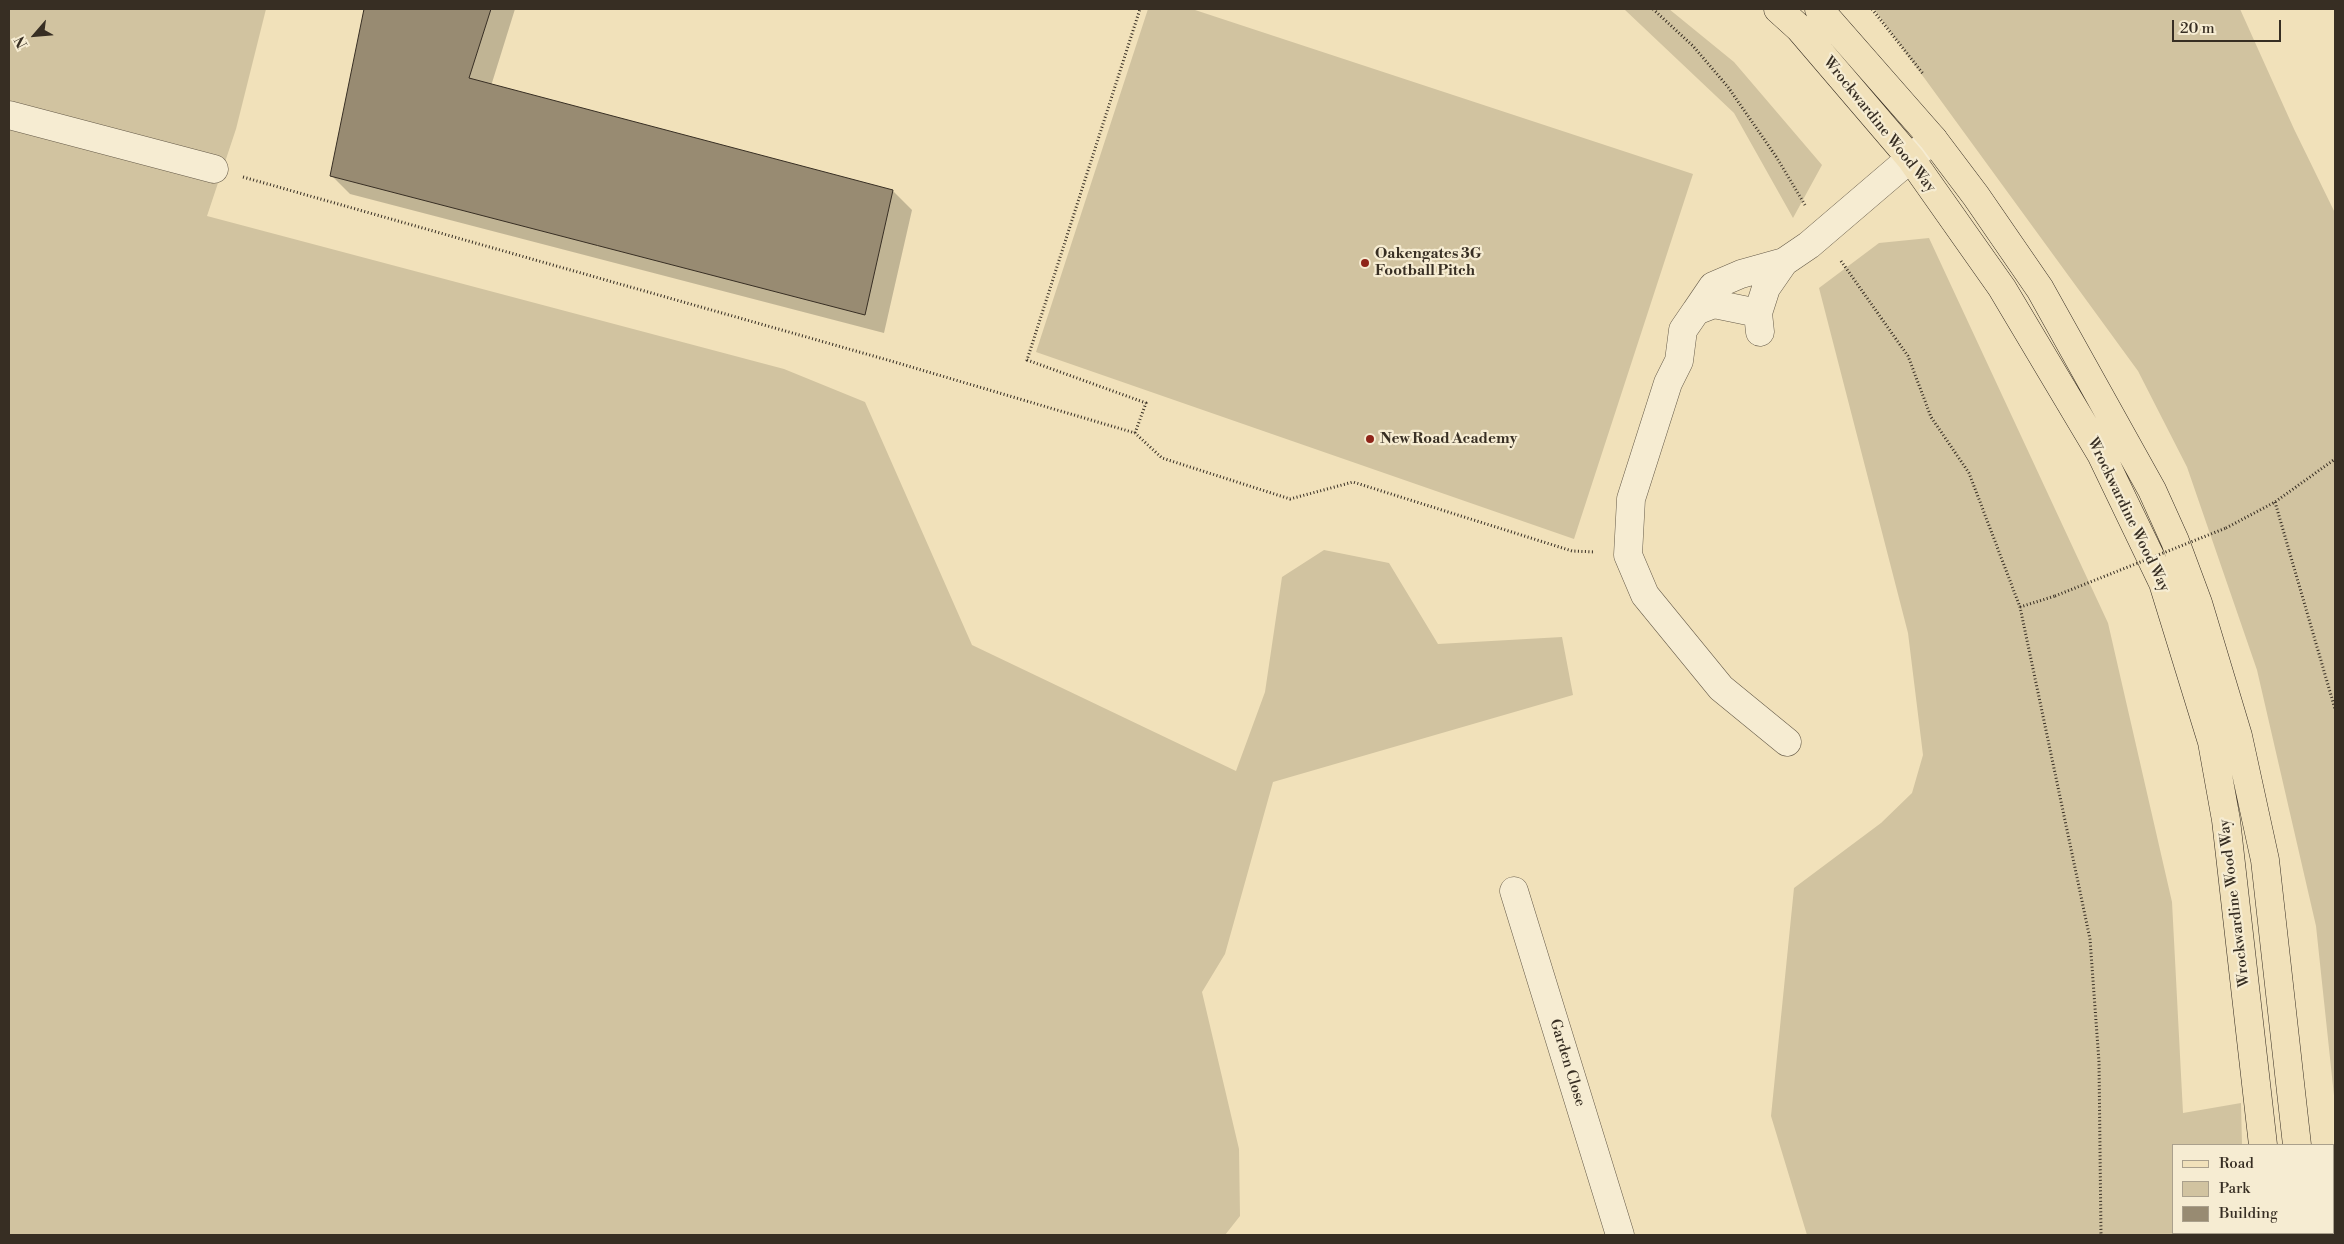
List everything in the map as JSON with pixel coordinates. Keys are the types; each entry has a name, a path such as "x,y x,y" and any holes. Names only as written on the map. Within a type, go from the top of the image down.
{"main road":[{"name":"Wrockwardine Wood Way","path":"1778,9 1798,28 1911,158 2002,288 2101,454 2164,583 2212,742 2226,820 2263,1144"},
{"name":"Wrockwardine Wood Way","path":"1818,9 1933,139 1976,196 2040,289 2152,490 2176,541 2198,603 2238,736 2265,860 2297,1144"}],"street":[{"path":"9,115 214,169"},
{"path":"1696,311 1714,304 1759,322 1766,288 1784,262 1822,234 1933,139"},
{"path":"1784,262 1741,274 1713,286 1683,330 1679,360 1668,383 1631,499 1628,555 1645,594 1721,688 1787,742"},
{"name":"Garden Close","path":"1514,891 1620,1235"}],"path":[{"path":"1135,433 1146,403 1027,360 1140,9"},
{"path":"1654,9 1693,46 1728,86 1776,158 1822,234 1908,356 1931,417 1969,473 2020,608 2090,939 2099,1062 2102,1235"},
{"path":"214,169 881,358 1135,433 1162,458 1290,499 1353,482 1572,551 1628,555"},
{"path":"2020,608 2226,528 2275,502 2335,460"},
{"path":"2275,502 2335,709"}],"green space":[{"path":"9,9 266,9 236,129 207,216 784,369 865,402 972,645 1236,771 1265,692 1282,577 1324,550 1389,563 1438,644 1562,637 1573,695 1273,782 1225,954 1202,992 1239,1149 1240,1216 1225,1235 9,1235"},
{"name":"Oakengates 3G Football Pitch","path":"1148,9 1192,9 1693,174 1574,539 1036,352"},
{"path":"1624,9 1669,9 1734,62 1822,165 1793,218 1734,113"},
{"path":"1874,9 2240,9 2294,129 2335,213 2335,1105 2316,926 2257,670 2187,467 2138,371"},
{"path":"1929,238 2108,623 2172,902 2183,1113 2241,1103 2242,1144 2172,1144 2172,1234 2222,1235 1807,1235 1771,1116 1794,888 1881,823 1912,793 1923,755 1908,633 1819,288 1879,243"}],"building":[{"path":"364,9 491,9 469,78 893,190 865,315 330,176"}],"place":[{"name":"Oakengates 3G Football Pitch","path":"1365,263"},
{"name":"New Road Academy","path":"1370,439"}]}
